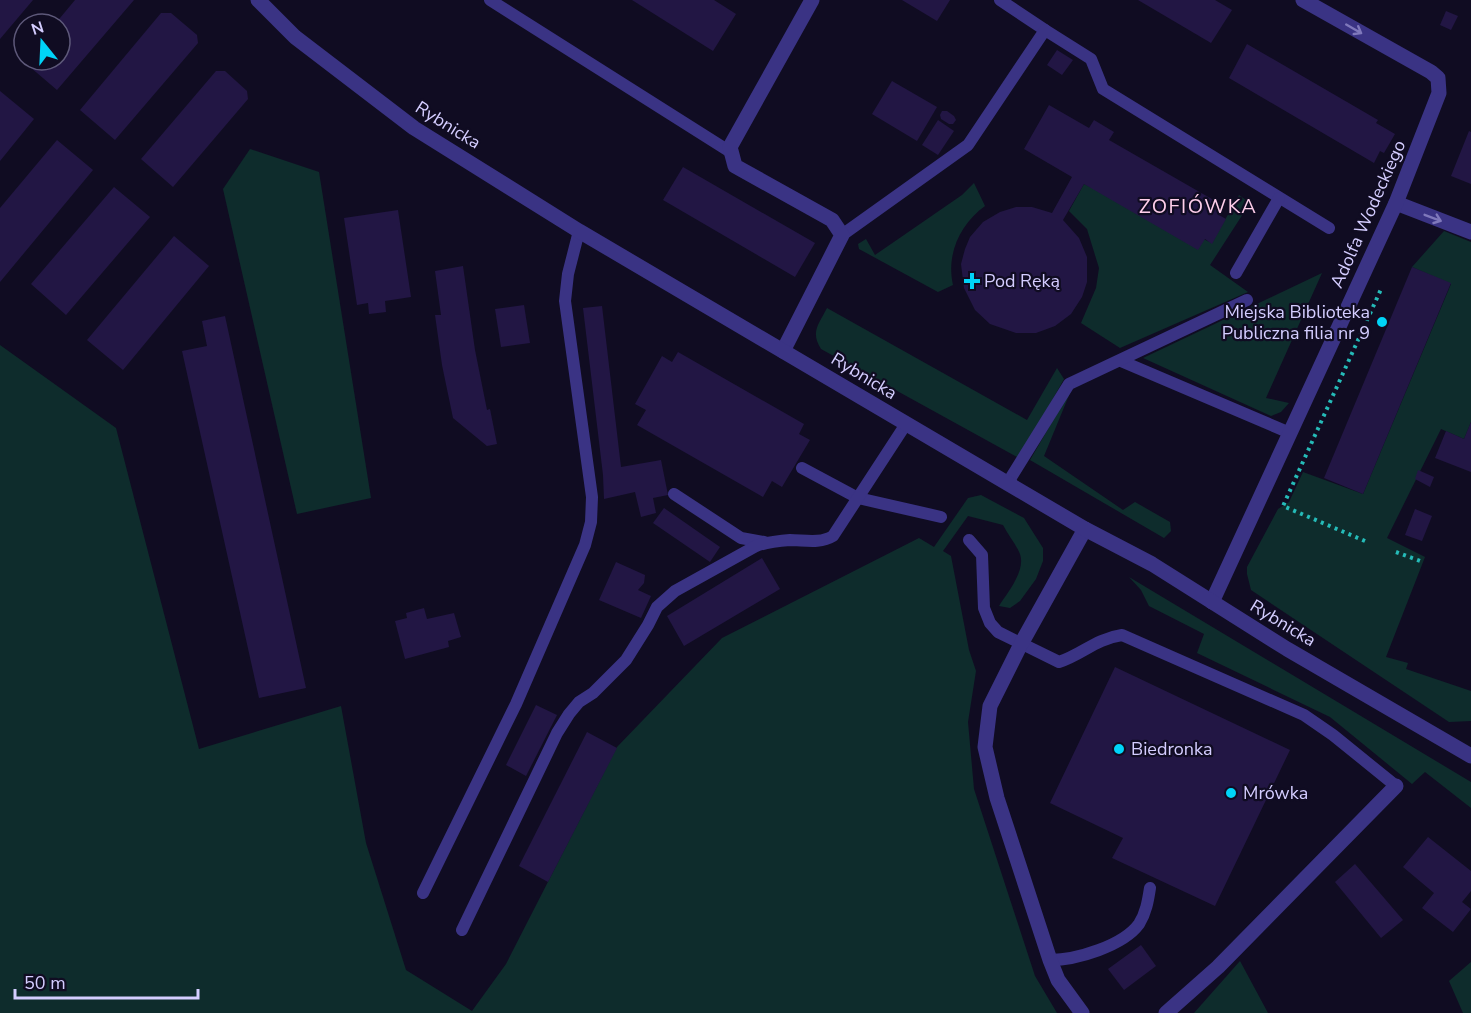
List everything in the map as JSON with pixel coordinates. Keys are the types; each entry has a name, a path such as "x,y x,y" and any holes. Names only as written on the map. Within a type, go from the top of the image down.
{"street":[{"name":"Rybnicka","path":"258,0 295,38 414,128 579,231 1007,484 1152,564 1287,649 1471,756"},
{"name":"Adolfa Wodeckiego","path":"1212,602 1396,203 1439,93 1438,78 1304,0"},
{"path":"783,351 842,235 832,220 735,166 730,147 807,2"},
{"path":"1396,203 1471,232"},
{"path":"1082,1013 1058,980 1050,960 997,798 985,747 990,706 1021,644 1085,529"},
{"path":"1166,1013 1218,967 1396,786"}],"lane":[{"path":"490,0 732,153"},
{"path":"1000,0 1091,59 1103,89 1329,228"},
{"path":"842,235 968,145 1045,30"},
{"path":"1236,273 1279,198"},
{"path":"423,893 516,704 585,545 591,522 592,497 565,301 568,274 579,231"},
{"path":"1007,484 1069,384 1247,300"},
{"path":"1121,361 1290,433"},
{"path":"674,494 741,538 768,542 825,541 833,537 906,424"},
{"path":"802,468 858,498 941,517"},
{"path":"969,540 982,555 984,608 990,623 998,632 1059,662 1106,637 1122,635 1304,715 1333,735 1396,786"},
{"path":"462,930 557,733 569,714 579,702 614,674 626,660 657,607 675,591 739,555 768,542"},
{"path":"1050,960 1072,958 1096,951 1134,930 1144,915 1150,888"}],"path":[{"path":"1365,540 1283,506 1384,282"},
{"path":"1396,552 1423,562"}],"green space":[{"path":"250,149 319,172 371,498 297,514 223,189"},
{"path":"974,183 985,206 968,222 957,241 953,251 951,273 953,285 938,292 859,249 858,244 866,239 875,255 962,195"},
{"path":"1084,184 1212,243 1239,195 1250,203 1210,265 1248,292 1120,348 1081,323 1096,288 1099,268 1087,229 1069,211"},
{"path":"1444,231 1471,242 1471,422 1464,439 1441,429 1387,538 1425,557 1386,657 1408,663 1406,669 1471,691 1471,721 1449,722 1251,590 1247,574 1247,567 1278,509 1289,502 1303,472 1363,494 1451,284 1412,267"},
{"path":"1322,273 1266,398 1289,403 1281,412 1271,416 1143,358"},
{"path":"827,308 1027,420 1057,368 1064,379 1023,452 1017,457 821,349 816,333"},
{"path":"0,345 116,428 199,749 341,706 366,843 406,970 472,1011 506,964 617,747 722,638 919,538 934,547 968,498 981,495 1024,518 1043,548 1043,561 1036,579 1020,601 1010,608 999,606 1015,582 1021,561 1018,550 1003,525 968,516 943,551 951,556 969,650 976,671 968,722 974,789 1035,976 1057,1013 0,1013"},
{"path":"1072,388 1044,456 1123,510 1135,502 1170,522 1171,531 1164,538 1030,460"},
{"path":"1129,577 1471,782 1471,808 1425,772 1412,784 1330,717 1197,653 1204,634 1149,606 1141,590"},
{"path":"1240,961 1268,1013 1194,1013"},
{"path":"1471,962 1471,1013 1463,1013 1449,981"}],"building":[{"path":"0,0 33,0 23,12 12,12 12,25 0,39"},
{"path":"75,0 134,0 57,90 36,72 72,72 72,12 65,12"},
{"path":"632,0 714,0 736,14 713,51"},
{"path":"902,0 950,0 937,21"},
{"path":"1138,0 1215,0 1232,10 1211,43"},
{"path":"1446,11 1458,16 1451,30 1440,25"},
{"path":"161,13 171,13 197,35 198,43 115,140 80,110"},
{"path":"1247,44 1378,120 1376,123 1395,134 1384,153 1380,151 1374,163 1229,78"},
{"path":"1057,50 1073,60 1062,75 1047,65"},
{"path":"216,71 225,71 247,91 248,99 173,187 141,159"},
{"path":"892,81 937,107 917,141 872,114"},
{"path":"0,91 34,119 0,161"},
{"path":"1049,105 1089,128 1094,120 1114,132 1109,140 1224,206 1219,215 1226,219 1212,244 1205,239 1198,250 1084,184 1063,220 1079,238 1087,257 1087,282 1082,297 1071,314 1055,326 1036,333 1016,333 990,324 975,310 964,288 961,264 970,237 983,222 1000,212 1016,207 1032,207 1052,213 1072,177 1024,149"},
{"path":"942,111 947,111 954,116 956,120 953,124 941,119"},
{"path":"938,120 954,131 938,155 922,145"},
{"path":"1469,131 1471,132 1471,184 1451,176"},
{"path":"57,140 93,170 0,282 0,208"},
{"path":"683,167 815,243 795,277 663,200"},
{"path":"114,187 150,217 66,315 31,284"},
{"path":"398,210 411,297 385,301 386,312 369,314 368,303 357,305 344,218"},
{"path":"174,236 209,266 123,370 87,340"},
{"path":"463,266 475,350 487,410 490,409 497,444 487,446 453,418 435,315 441,315 435,271"},
{"path":"1412,267 1451,283 1363,494 1324,478"},
{"path":"524,305 530,343 501,347 495,309"},
{"path":"602,306 621,467 661,460 668,495 653,498 656,513 641,517 635,492 604,499 583,308"},
{"path":"225,316 306,688 259,698 182,351 207,346 202,321"},
{"path":"678,352 804,424 799,434 810,440 782,487 772,481 763,497 637,425 646,410 635,404 662,356 672,362"},
{"path":"1471,422 1471,472 1435,458 1446,431 1464,439"},
{"path":"1418,470 1434,477 1430,487 1415,479"},
{"path":"664,508 720,547 710,562 653,523"},
{"path":"1415,509 1432,516 1422,541 1405,535"},
{"path":"762,558 780,589 684,646 667,616"},
{"path":"616,562 645,575 644,583 638,590 651,596 641,618 599,600"},
{"path":"424,608 427,619 454,613 461,637 448,641 449,647 405,659 395,621 407,618 406,613"},
{"path":"1115,667 1290,750 1215,906 1112,858 1123,838 1050,803"},
{"path":"536,705 557,715 526,776 506,765"},
{"path":"587,732 617,748 548,882 519,866"},
{"path":"1428,837 1471,871 1471,891 1462,902 1471,909 1453,932 1422,908 1434,893 1403,867"},
{"path":"1355,864 1403,920 1381,938 1335,882"},
{"path":"1141,945 1156,966 1124,990 1108,969"}],"place":[{"name":"Pod Ręką","path":"972,281"},
{"name":"Miejska Biblioteka Publiczna filia nr 9","path":"1382,322"},
{"name":"Biedronka","path":"1119,749"},
{"name":"Mrówka","path":"1231,793"}],"district":[{"name":"ZOFIÓWKA","path":"1198,206"}]}
